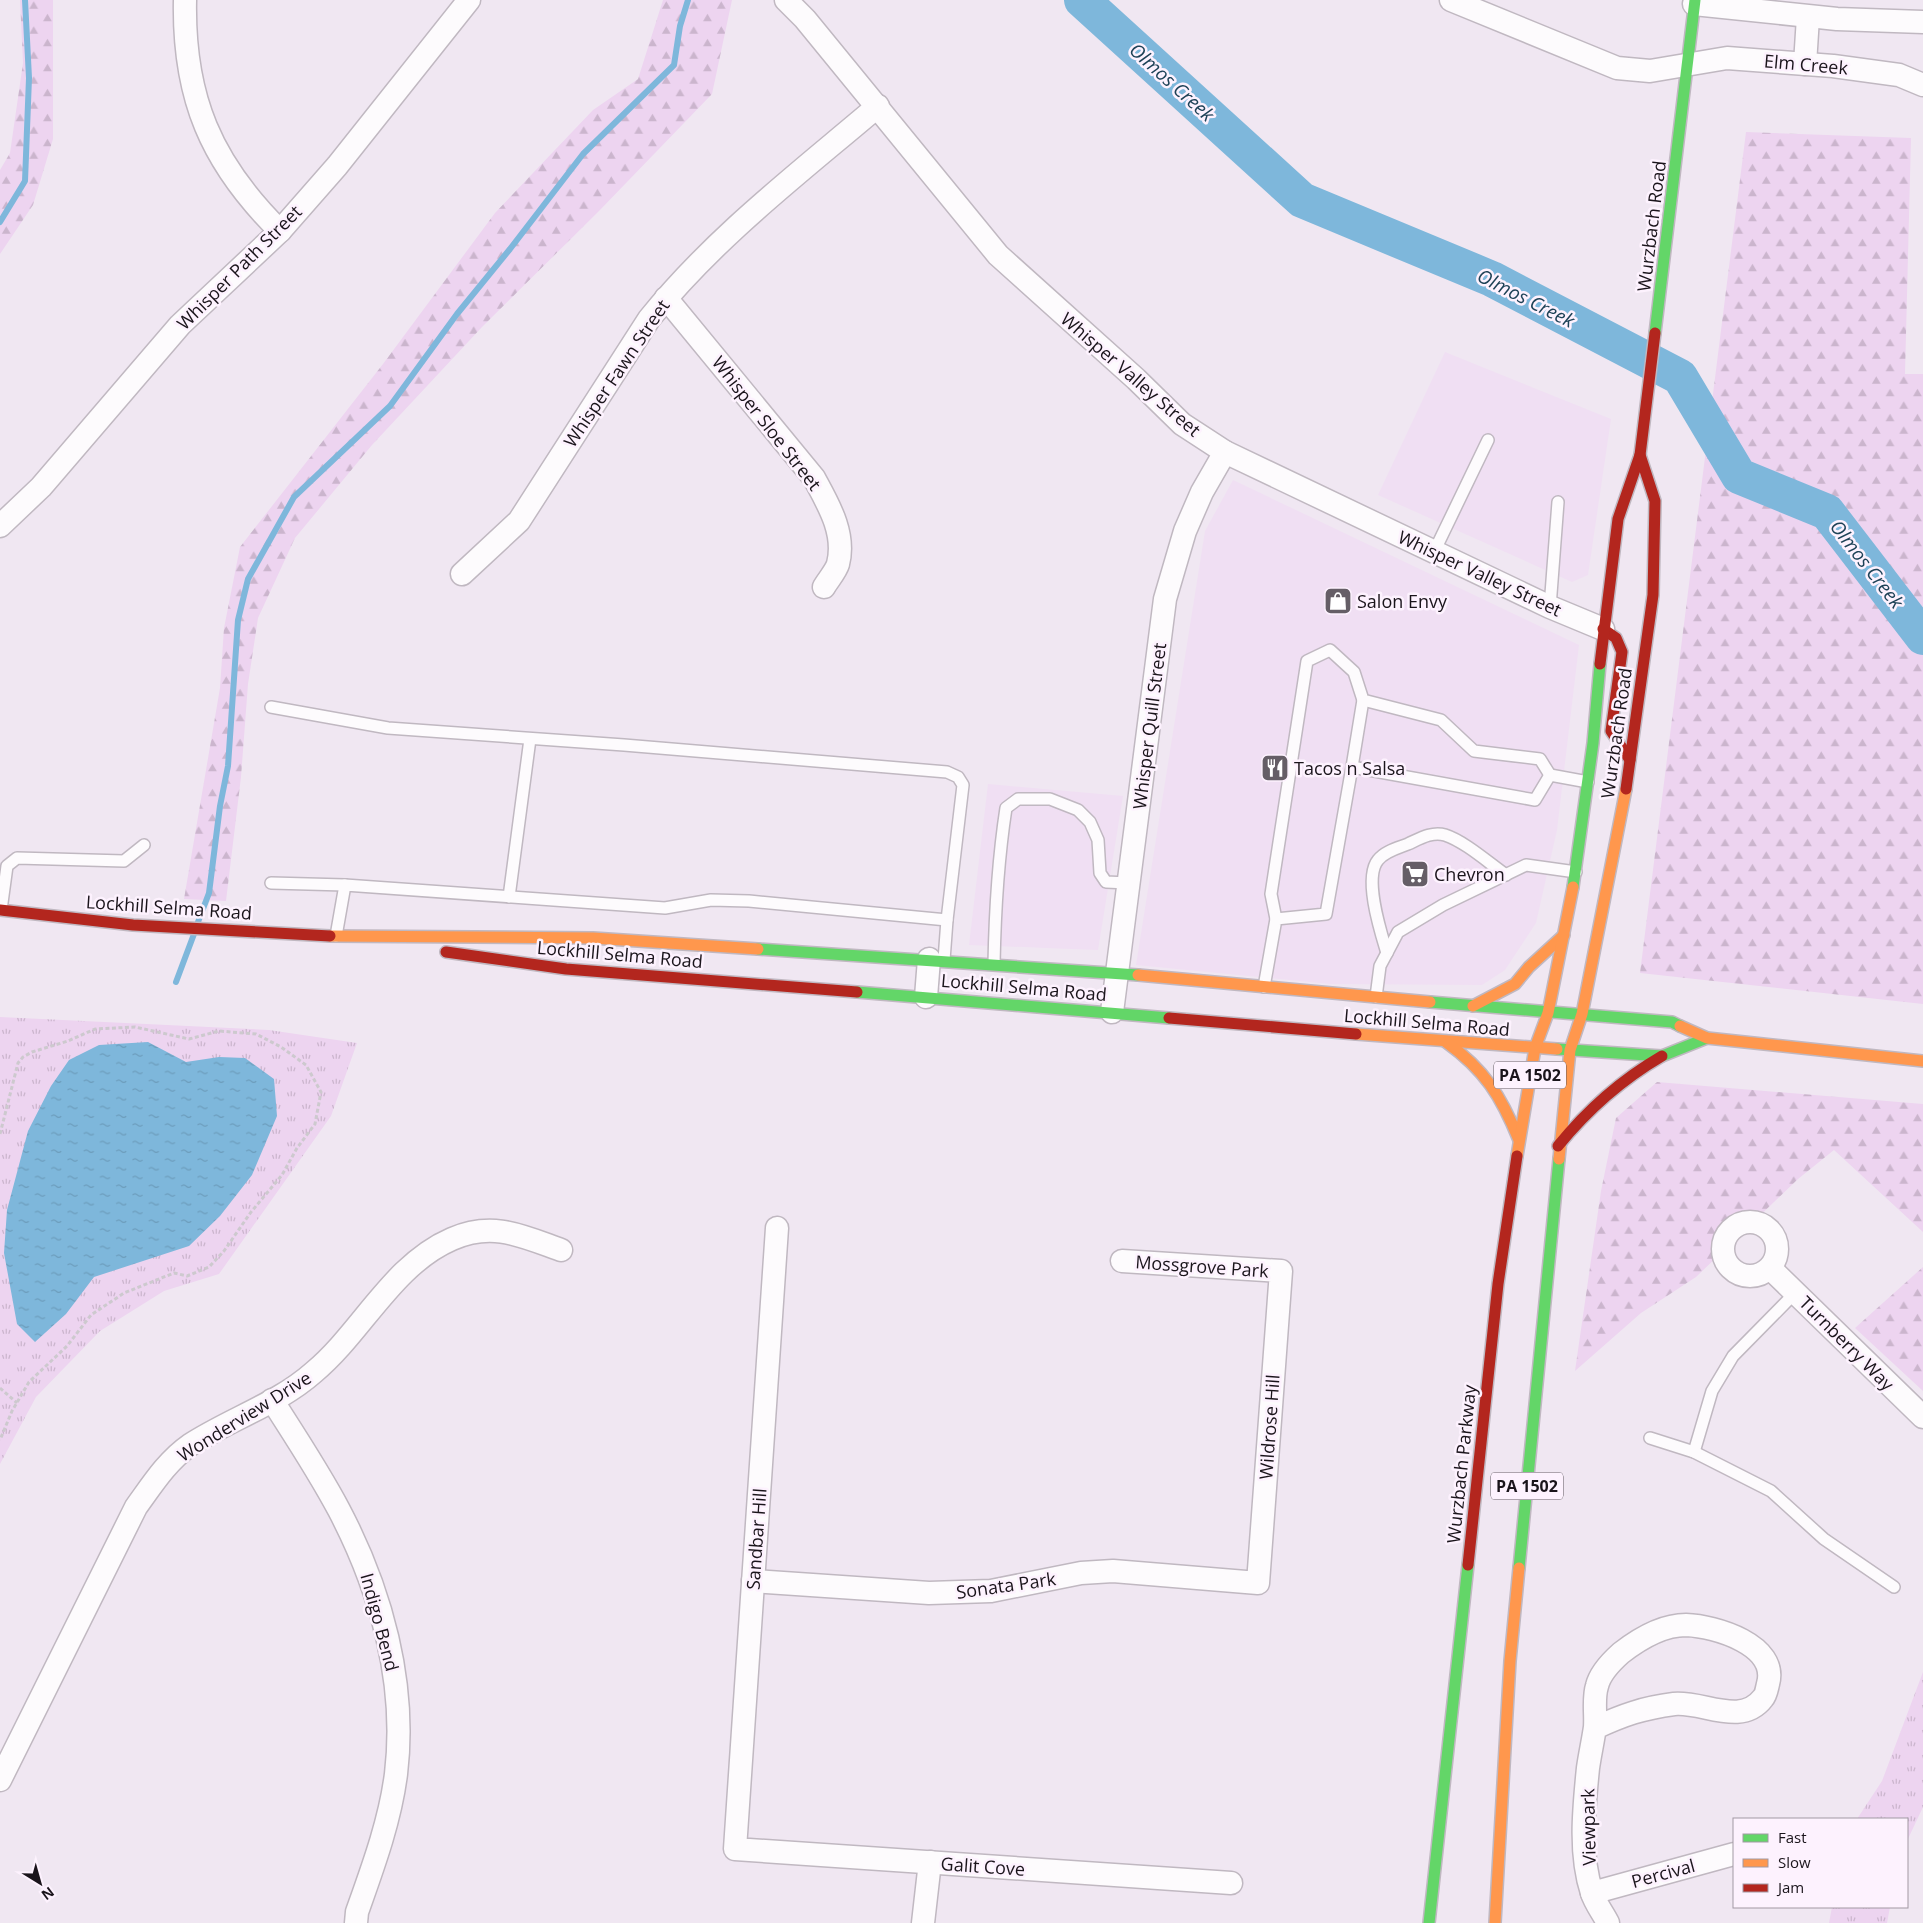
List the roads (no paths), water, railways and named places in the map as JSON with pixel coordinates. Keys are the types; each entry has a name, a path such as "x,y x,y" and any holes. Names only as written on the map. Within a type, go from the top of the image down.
{"main road":[{"name":"Wurzbach Road","path":"1548,1013 1576,872 1610,624 1618,519 1640,455 1664,270 1694,2"},
{"name":"Wurzbach Road","path":"1582,1014 1630,760 1653,595 1655,501 1640,455"},
{"path":"1644,526 1655,501"},
{"path":"1610,624 1620,643 1622,652 1611,731 1630,760"},
{"name":"Lockhill Selma Road","path":"0,910 133,925 336,936 593,938 1117,973 1263,992 1376,998 1672,1022 1707,1038 1923,1061"},
{"path":"1473,1006 1516,984 1529,967 1564,935"},
{"name":"Lockhill Selma Road","path":"336,936 566,968 1112,1012 1257,1020 1446,1042 1662,1056 1707,1038"},
{"name":"Wurzbach Parkway","path":"1429,1923 1496,1294 1535,1048 1548,1013"},
{"name":"PA 1502","path":"1495,1923 1510,1661 1558,1146 1570,1050 1582,1014"},
{"path":"1446,1042 1472,1060 1490,1080 1507,1109 1519,1140"},
{"path":"1558,1146 1576,1124 1608,1092 1630,1074 1662,1056"}],"street":[{"path":"185,0 184,29 188,68 202,119 225,166 255,206 280,231"},
{"name":"Whisper Path Street","path":"0,526 41,487 180,325 280,231 337,166 469,0"},
{"name":"Whisper Valley Street","path":"786,0 805,19 878,106 998,255 1136,379 1182,424 1226,452 1550,607 1610,624"},
{"name":"Elm Creek","path":"1451,0 1488,8 1617,68 1650,70 1687,66 1727,58 1805,64 1899,76 1923,85"},
{"path":"1694,2 1808,17 1888,22 1923,22"},
{"path":"1805,64 1808,17"},
{"name":"Whisper Fawn Street","path":"462,574 519,521 649,319 666,298 732,228 878,106"},
{"name":"Whisper Sloe Street","path":"666,298 814,478 831,510 840,538 838,564 824,587"},
{"name":"Whisper Quill Street","path":"1112,1012 1169,580 1184,531 1202,492 1226,452"},
{"path":"926,996 937,960"},
{"name":"Sandbar Hill","path":"735,1849 777,1228"},
{"name":"Wonderview Drive","path":"0,1780 136,1507 164,1468 190,1445 272,1400 313,1374 342,1347 397,1280 421,1258 451,1239 475,1231 508,1231 561,1250"},
{"name":"Mossgrove Park","path":"1122,1261 1281,1271"},
{"name":"Turnberry Way","path":"1771,1269 1923,1417"},
{"name":"Wildrose Hill","path":"1258,1583 1281,1271"},
{"name":"Indigo Bend","path":"272,1400 339,1510 359,1554 382,1617 394,1668 399,1728 396,1774 386,1824 357,1912 356,1923"},
{"name":"Sonata Park","path":"753,1581 929,1594 991,1591 1062,1576 1113,1571 1258,1583"},
{"name":"Viewpark","path":"1595,1728 1630,1712 1676,1704 1709,1707 1732,1714 1748,1709 1764,1698 1770,1676 1764,1658 1751,1643 1728,1634 1686,1625 1655,1631 1630,1646 1610,1663 1596,1685 1595,1728 1590,1746 1584,1809 1585,1851 1592,1893 1608,1923"},
{"name":"Galit Cove","path":"735,1849 1231,1883"},
{"name":"Percival","path":"1592,1893 1733,1854"},
{"path":"923,1923 930,1862"}],"lane":[{"path":"1434,552 1488,440"},
{"path":"1550,607 1558,502"},
{"path":"1263,992 1276,919 1272,894 1307,661 1330,650 1354,672 1363,700 1326,914 1276,919"},
{"path":"1363,700 1441,720 1474,751 1540,759 1550,775 1588,782"},
{"path":"271,707 388,728 624,745 946,772 958,777 963,785 947,920 937,960"},
{"path":"508,896 530,739"},
{"path":"1352,767 1535,800 1550,775"},
{"path":"994,964 995,901 1001,840 1006,808 1018,799 1050,799 1078,810 1090,822 1098,840 1100,873 1106,882 1128,883"},
{"path":"1387,953 1374,910 1373,874 1376,862 1382,855 1432,834 1444,834 1506,875"},
{"path":"0,910 7,866 18,858 124,861 144,845"},
{"path":"1376,998 1380,966 1398,932 1443,905 1526,865 1576,872"},
{"path":"271,882 508,896 665,908 711,900 749,901 947,920"},
{"path":"336,936 345,886"},
{"path":"1694,1452 1712,1391 1733,1356 1796,1292"},
{"path":"1650,1438 1694,1452 1771,1491 1824,1539 1894,1587"}],"water":[{"path":"148,1042 186,1062 219,1057 245,1058 274,1079 277,1116 252,1175 220,1216 189,1246 94,1277 66,1314 35,1342 17,1324 4,1253 7,1210 28,1131 51,1086 69,1060 99,1045"}],"waterway":[{"path":"0,222 25,181 29,78 25,0"},
{"path":"198,922 209,893 220,806 228,766 238,620 248,579 294,497 390,406 457,314 583,154 674,65 680,26 688,0"},
{"name":"Olmos Creek","path":"1082,0 1302,200 1492,279 1680,377 1739,476 1827,512 1923,637"},
{"path":"176,982 194,934"}],"place":[{"name":"Salon Envy","path":"1338,601"},
{"name":"Tacos n Salsa","path":"1275,768"},
{"name":"Chevron","path":"1415,874"}]}
